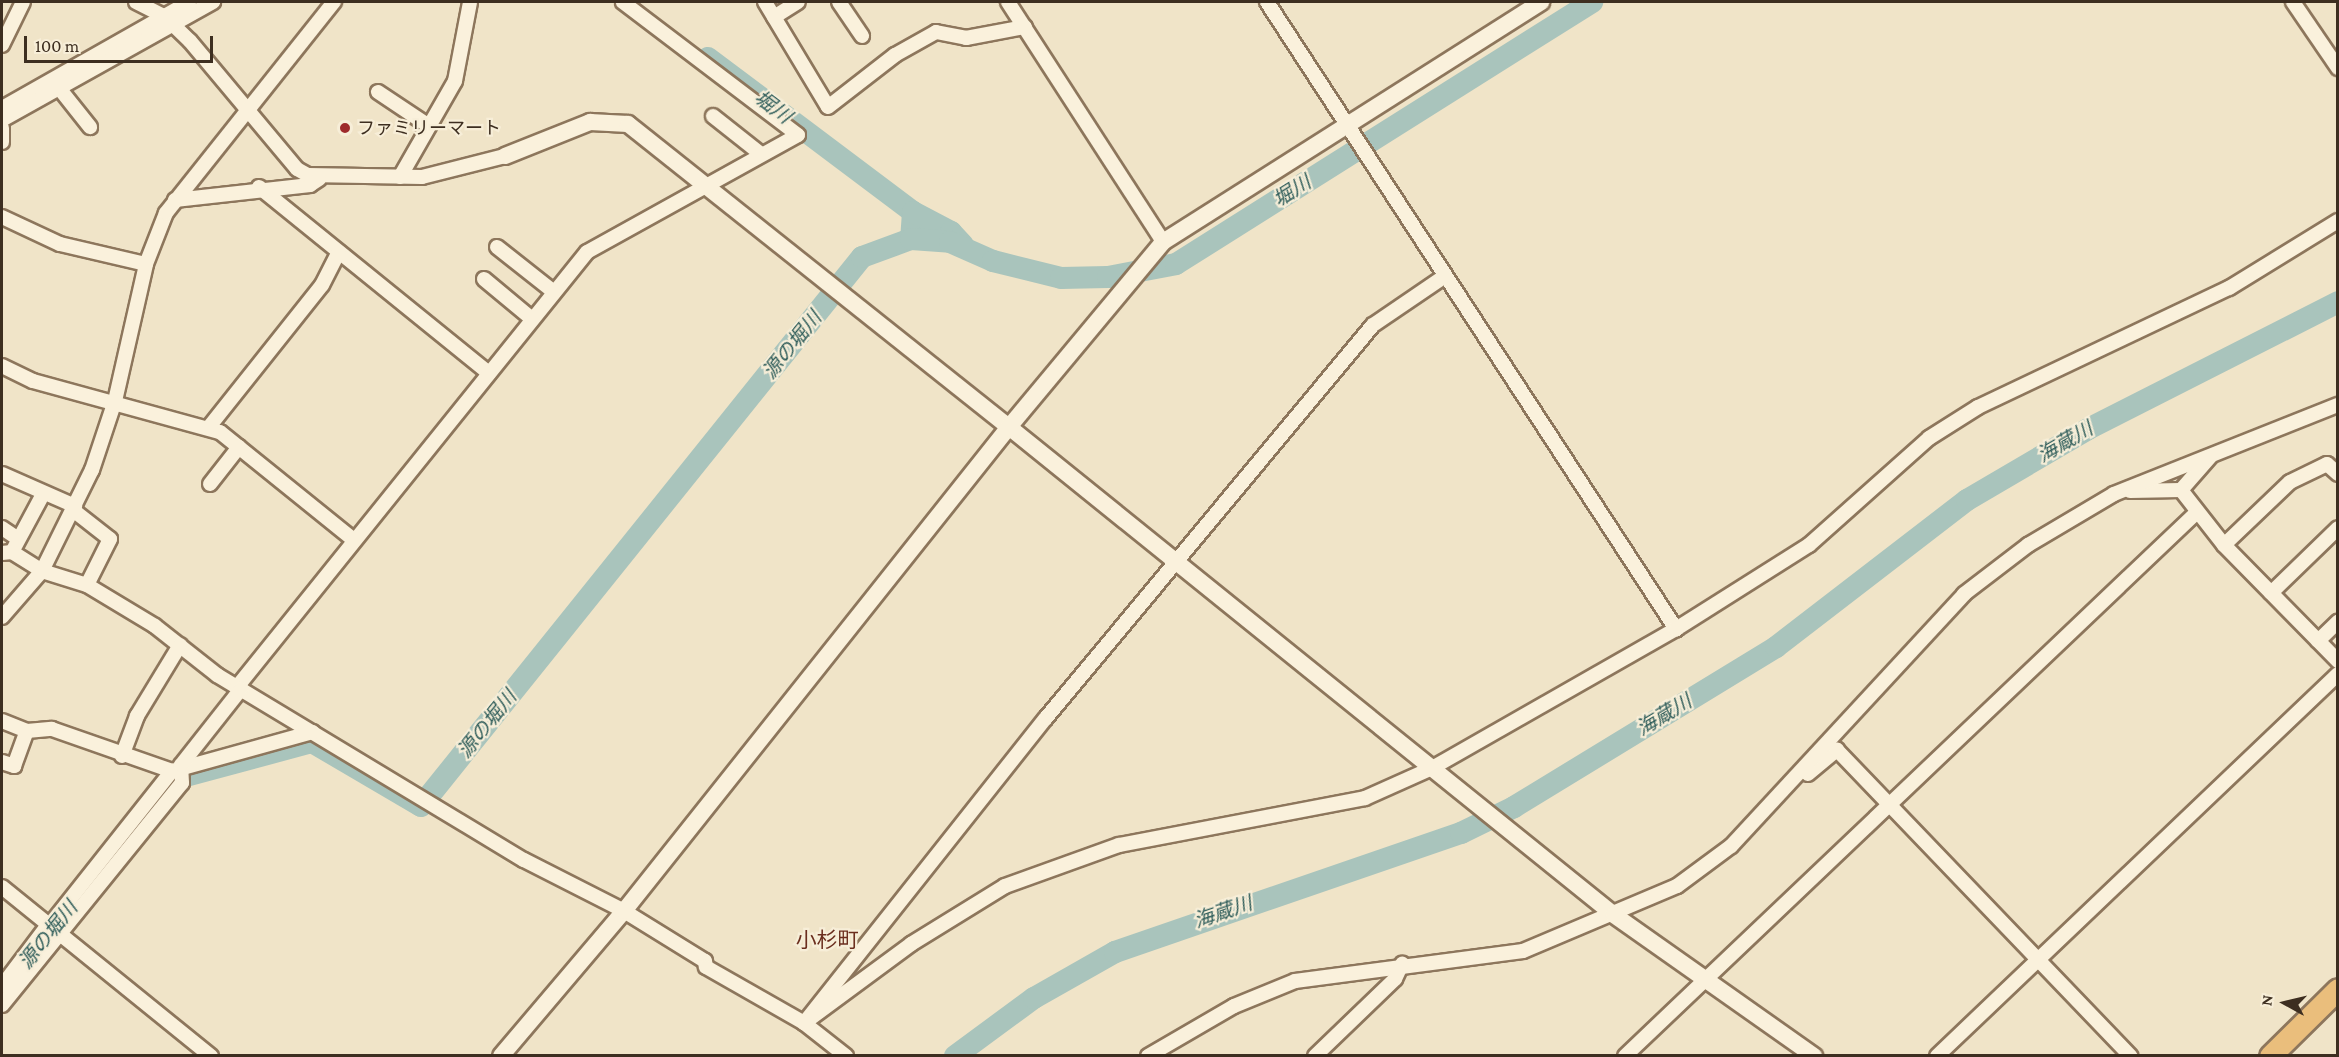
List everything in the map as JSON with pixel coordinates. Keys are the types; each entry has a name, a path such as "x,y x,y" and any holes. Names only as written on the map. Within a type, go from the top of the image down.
{"highway":[{"path":"2270,1056 2337,989"}],"street":[{"path":"2,45 23,2"},
{"path":"136,2 170,21 297,169 319,179 400,177 468,169 590,122 613,121 628,124 1009,427 1614,915 1704,981 1814,1056"},
{"path":"2,120 170,21 189,2"},
{"path":"2,108 170,21 213,2"},
{"path":"2,616 42,571 74,508 115,401 147,264 175,200 334,2"},
{"path":"400,177 455,81 470,2"},
{"path":"2,986 53,929 178,773 239,688 354,540 554,292 596,245 798,135 623,2"},
{"path":"765,2 828,107 895,55 936,32 966,38 1025,27"},
{"path":"774,16 798,2"},
{"path":"839,2 862,36"},
{"path":"1008,2 1163,242"},
{"path":"1268,2 1676,629"},
{"path":"2293,2 2337,68"},
{"path":"501,1056 624,911 1009,427 1163,242 1350,130 1531,4"},
{"path":"59,88 90,128"},
{"path":"378,92 429,126"},
{"path":"713,116 761,154"},
{"path":"2,128 2,142"},
{"path":"175,200 260,188 310,185 319,179"},
{"path":"260,188 489,373"},
{"path":"2,218 60,244 147,264"},
{"path":"804,1023 911,944 1005,886 1119,845 1365,798 1432,768 1676,629 1809,545 1929,438 1978,407 2229,288 2337,221"},
{"path":"497,247 554,292"},
{"path":"209,427 322,285 339,252"},
{"path":"804,1023 1046,718 1179,564 1373,325 1445,276"},
{"path":"484,279 532,319"},
{"path":"2,366 33,381 209,427 239,447 354,540"},
{"path":"1148,1056 1277,987 1319,975 1523,951 1614,915 1690,877 1731,846 1964,594 2065,518 2121,491 2337,405"},
{"path":"210,484 239,447"},
{"path":"2121,491 2181,490 2215,452"},
{"path":"2224,545 2290,482 2327,464 2337,474"},
{"path":"2,474 42,496 74,508 110,539 87,585"},
{"path":"2181,490 2196,513 2224,545 2337,661"},
{"path":"42,496 7,552 42,571 87,585 180,645 239,688 524,860 624,911 705,961 706,967 804,1023 846,1056"},
{"path":"1626,1056 2196,513"},
{"path":"2,528 17,538"},
{"path":"2271,593 2337,528"},
{"path":"2318,641 2337,622"},
{"path":"122,756 137,716 180,645"},
{"path":"1937,1056 2337,674"},
{"path":"2,721 27,731 52,729 122,756 178,773 313,732"},
{"path":"2,762 14,766 27,731"},
{"path":"1778,796 1837,750 2130,1056"},
{"path":"2,887 211,1056"},
{"path":"2,1005 53,929"},
{"path":"1315,1056 1395,979 1402,964"}],"waterway":[{"name":"源の堀川","path":"154,804 174,779 312,742 421,806 862,257 911,239 950,242 993,261 1061,278 1108,277 1176,264 1592,2"},
{"name":"堀川","path":"708,58 913,212 911,239"},
{"name":"堀川","path":"913,212 951,232 963,245"},
{"name":"海蔵川","path":"955,1056 1034,998 1115,952 1461,833 1514,807 1776,647 1967,500 2088,429 2338,302"}],"place":[{"name":"ファミリーマート","path":"345,128"}],"district":[{"name":"小杉町","path":"827,940"}]}
